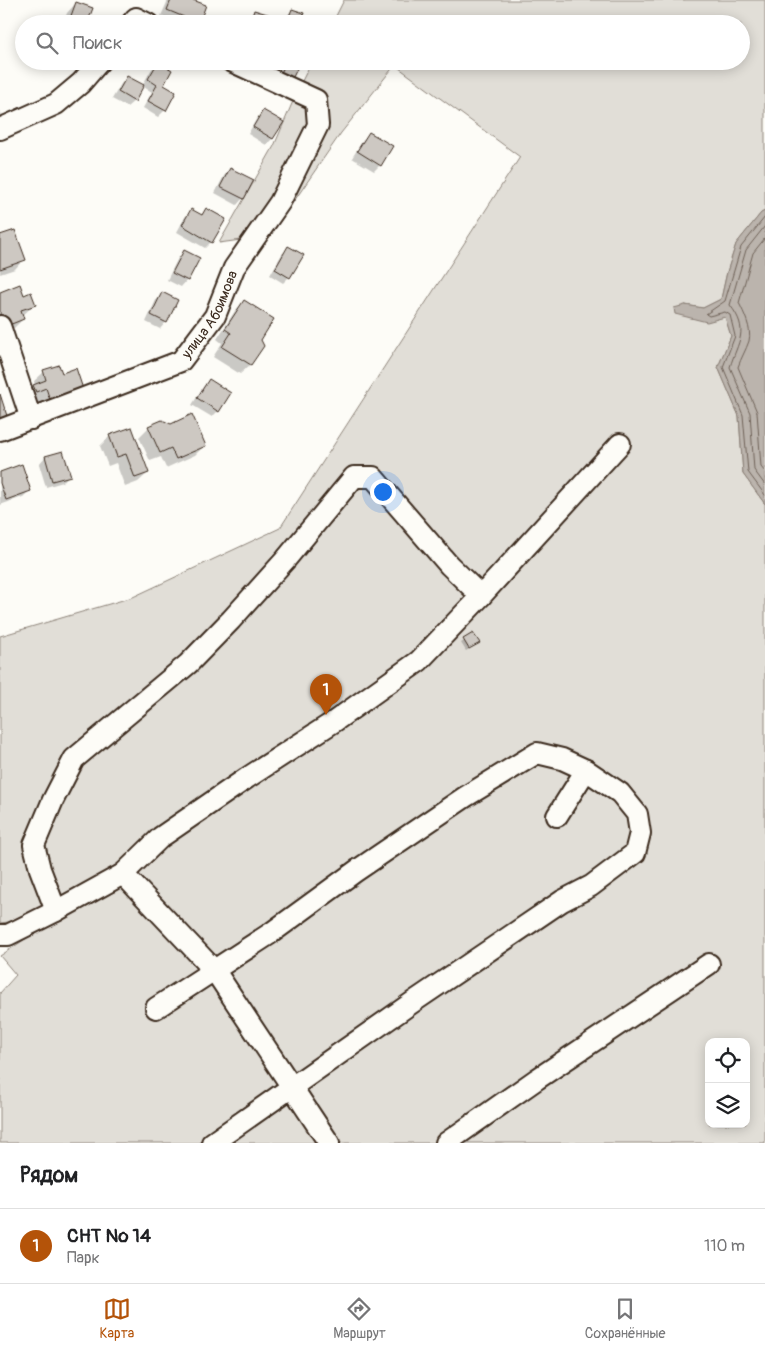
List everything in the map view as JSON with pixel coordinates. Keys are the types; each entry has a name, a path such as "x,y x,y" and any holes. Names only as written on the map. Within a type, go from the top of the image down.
{"street":[{"path":"0,129 56,104 81,83 92,70"},
{"name":"улица Абоимова","path":"0,430 182,361 216,316 234,268 280,202 318,125 316,100 251,70"},
{"path":"0,326 30,419"},
{"path":"0,935 8,935 123,874 161,837 335,721 418,661 481,596 620,444"},
{"path":"56,911 40,869 34,844 53,800 74,759 188,664 231,620 280,565 354,476 373,477 449,564 481,596"},
{"path":"156,1008 271,933 356,871 465,797 537,753 562,759 586,770 620,793 637,814 640,833 635,853 591,886 562,902 212,1143"},
{"path":"556,816 586,770"},
{"path":"123,874 215,971 330,1143"},
{"path":"446,1143 537,1079 709,964"}],"shaded area":[{"path":"344,0 765,0 765,211 761,213 736,244 721,299 703,308 685,305 725,316 731,336 718,367 739,416 743,474 765,504 765,1143 0,1143 0,993 16,975 0,956 55,919 45,909 9,922 0,923 0,636 133,597 280,528 520,157 402,70 750,70 750,15 336,15"},
{"path":"308,70 391,70 341,133 270,236 219,243 274,146"}],"water":[{"path":"765,211 765,504 743,474 739,416 718,367 731,336 725,317 707,322 675,314 674,308 685,305 703,308 721,299 736,244 761,213"}],"building":[{"path":"171,0 193,0 206,5 202,15 179,15 167,10"},
{"path":"76,2 93,8 90,15 71,15"},
{"path":"292,9 304,13 303,15 290,15"},
{"path":"254,10 271,15 252,15"},
{"path":"153,70 172,70 164,85 176,92 166,111 148,101 157,85 148,79"},
{"path":"282,70 296,70 290,83 278,78"},
{"path":"127,76 144,85 135,102 118,92"},
{"path":"263,110 284,122 273,139 253,127"},
{"path":"369,132 393,146 381,166 357,151"},
{"path":"230,168 254,180 244,199 220,187"},
{"path":"206,208 226,219 212,243 182,225 191,209 202,215"},
{"path":"15,230 26,260 0,269 0,235"},
{"path":"288,246 304,255 290,278 275,269"},
{"path":"184,250 200,258 188,281 172,273"},
{"path":"20,284 24,295 31,292 36,305 21,310 24,319 4,327 0,315 0,292"},
{"path":"162,292 178,300 167,323 151,315"},
{"path":"244,300 274,319 261,340 264,346 251,365 222,347 231,333 225,329"},
{"path":"59,365 62,373 76,368 83,389 50,400 46,388 36,392 33,385 46,380 43,370"},
{"path":"209,379 231,393 219,412 197,398"},
{"path":"0,394 7,416 0,418"},
{"path":"192,414 206,446 176,459 171,448 160,453 148,426 162,420 171,424"},
{"path":"132,427 149,473 135,478 126,454 117,457 109,435"},
{"path":"63,451 71,476 52,481 45,456"},
{"path":"22,464 31,491 6,500 0,483 0,472"},
{"path":"473,633 480,643 469,649 463,639"}],"place":[{"name":"СНТ № 14","path":"326,715"}]}
